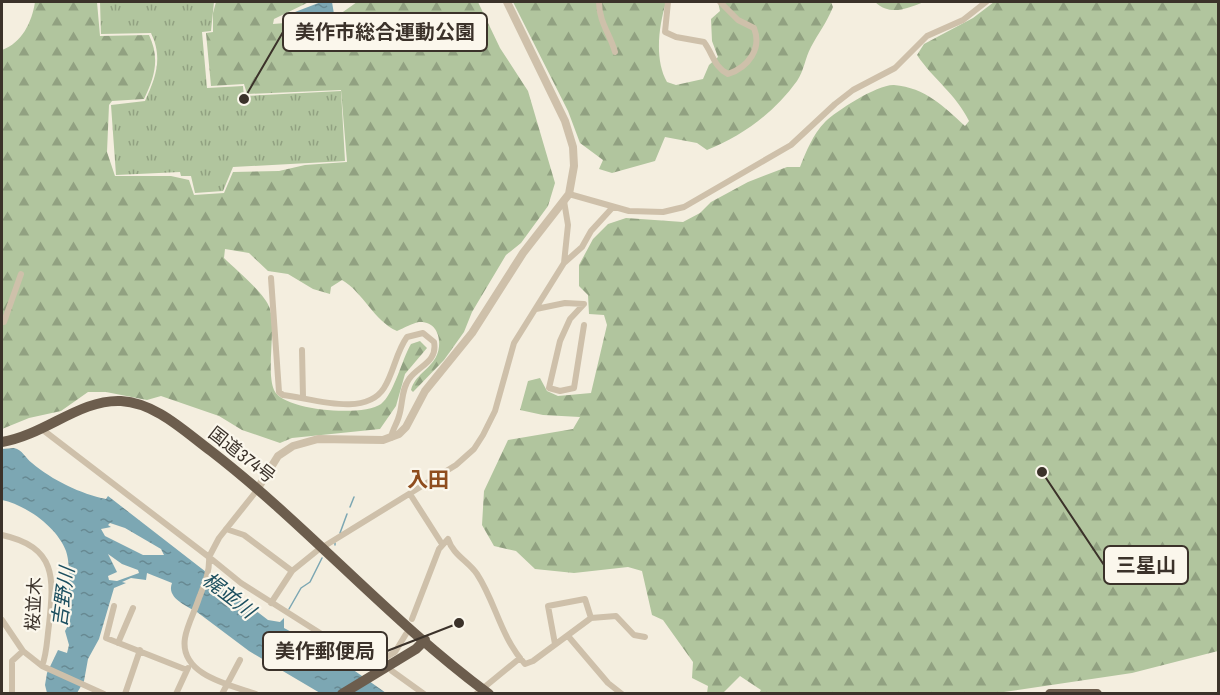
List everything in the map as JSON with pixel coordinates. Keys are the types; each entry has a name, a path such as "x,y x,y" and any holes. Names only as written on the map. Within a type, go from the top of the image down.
{"highway":[{"name":"国道374号","path":"2,442 42,430 96,404 134,403 166,418 258,488 482,692"},
{"path":"342,693 379,666 416,649 425,640"},
{"path":"1050,693 1097,693"}],"street":[{"path":"177,693 189,667 184,640 209,561 226,529 258,488 278,456 293,446 318,439 356,441 391,438 406,427 425,391 472,333 518,260 569,194 573,185 573,147 565,120 507,2"},
{"path":"598,2 602,25 610,37 615,52"},
{"path":"668,2 665,32 676,38 704,42 717,65 728,74 735,72 755,53 758,44 754,28 738,20 720,2"},
{"path":"569,194 613,207 645,212 684,207 791,145 853,90 890,72 927,36 963,20 986,2"},
{"path":"564,201 568,225 564,263"},
{"path":"271,603 292,571 323,548 456,465 474,449 495,411 514,343 564,263 582,247 591,231 613,207"},
{"path":"2,322 4,322 21,274"},
{"path":"271,278 279,392 354,405 372,400 385,387 407,337 423,333 434,342 434,354 410,377 405,386 399,418 391,438"},
{"path":"536,309 565,303 584,304 570,319 560,341 549,388 560,391 574,388 584,326"},
{"path":"302,350 303,397"},
{"path":"42,430 209,561 342,647 352,648 379,666 395,652 406,634"},
{"path":"410,494 442,544"},
{"path":"226,529 244,536 292,571"},
{"name":"桜並木","path":"2,535 40,553 50,567 52,594 44,668"},
{"path":"412,619 442,544 448,539 458,556 475,572 504,634 525,664 530,663 591,618 616,616 634,635 645,637"},
{"path":"555,644 548,606 585,599 591,618"},
{"path":"114,606 106,638 189,667 226,684 256,693"},
{"path":"118,643 133,608"},
{"path":"2,620 23,651 44,668 104,693"},
{"path":"568,636 608,683 622,693"},
{"path":"125,693 140,650"},
{"path":"12,693 12,661 23,651"},
{"path":"482,692 520,658"},
{"path":"222,693 240,660"},
{"path":"392,671 424,693"}],"green space":[{"path":"35,2 97,2 100,36 149,35 155,60 151,83 144,99 112,101 109,105 107,152 115,176 171,176 189,180 194,195 224,193 233,172 279,171 305,165 347,162 341,90 247,94 244,84 211,86 206,33 213,32 213,13 216,2 309,2 274,19 273,24 333,19 357,2 478,2 500,48 528,91 555,183 548,206 521,243 506,255 472,312 464,332 444,360 413,392 411,390 416,380 433,362 438,351 438,334 431,325 419,322 397,331 382,320 342,280 331,287 330,294 313,289 288,274 268,271 249,253 225,249 224,258 257,289 270,309 272,382 274,390 280,397 292,403 324,410 372,408 381,404 390,393 411,344 420,341 427,348 405,374 396,406 380,429 292,438 280,443 242,430 219,416 161,396 147,400 106,392 88,392 61,411 29,418 2,429 2,50 9,47 25,31"},
{"path":"100,2 214,2 211,31 202,32 207,88 243,86 244,96 341,91 345,161 233,167 223,191 195,193 191,176 181,176 180,172 116,175 111,105 145,101 155,76 157,51 151,33 101,34"},
{"path":"513,2 666,2 661,21 660,63 667,82 676,85 703,79 709,65 718,57 712,41 711,19 720,11 718,2 831,2 833,7 811,47 797,81 768,113 733,138 707,150 697,143 665,137 655,161 612,173 599,169 603,160 580,143 568,111"},
{"path":"875,2 924,2 905,9 892,10"},
{"path":"994,2 1218,2 1218,651 1132,673 997,693 759,693 761,690 740,676 723,693 707,693 708,686 692,678 693,662 663,620 652,615 642,571 628,567 574,573 535,569 516,551 494,546 482,525 484,491 508,440 573,429 580,417 543,415 520,410 528,381 540,378 547,391 558,396 591,393 607,325 604,315 589,314 588,295 579,286 579,265 593,239 608,224 626,218 683,222 700,213 711,202 748,182 787,167 800,167 813,138 825,122 858,99 887,86 905,87 925,94 965,126 969,121 964,111 917,55 924,44 973,18"}],"water":[{"path":"321,2 332,2 334,14 282,17"},
{"name":"梶並川","path":"2,449 17,449 48,475 77,490 106,499 108,496 268,620 280,622 284,618 284,628 301,637 297,642 312,643 321,647 386,693 320,693 249,651 197,612 178,601 172,593 172,583 147,573 146,580 131,578 114,588 99,639 88,659 84,681 77,693 47,693 45,685 47,673 58,650 67,653 69,645 65,631 70,622 68,558 62,542 40,518 21,507 2,500","holes":["110,523 125,528 161,549 164,555 143,555 105,536 101,529 111,527 108,525","108,554 122,564 138,570 139,573 117,581 109,580 108,576 117,572"]}],"waterway":[{"path":"350,507 354,497"},
{"path":"340,533 347,514"},
{"path":"289,609 301,588 310,582 322,558"}],"place":[{"name":"美作市総合運動公園","path":"244,99"},
{"name":"三星山","path":"1042,472"},
{"name":"美作郵便局","path":"459,623"}],"district":[{"name":"入田","path":"428,480"}],"water label":[{"name":"吉野川","path":"63,597"}]}
